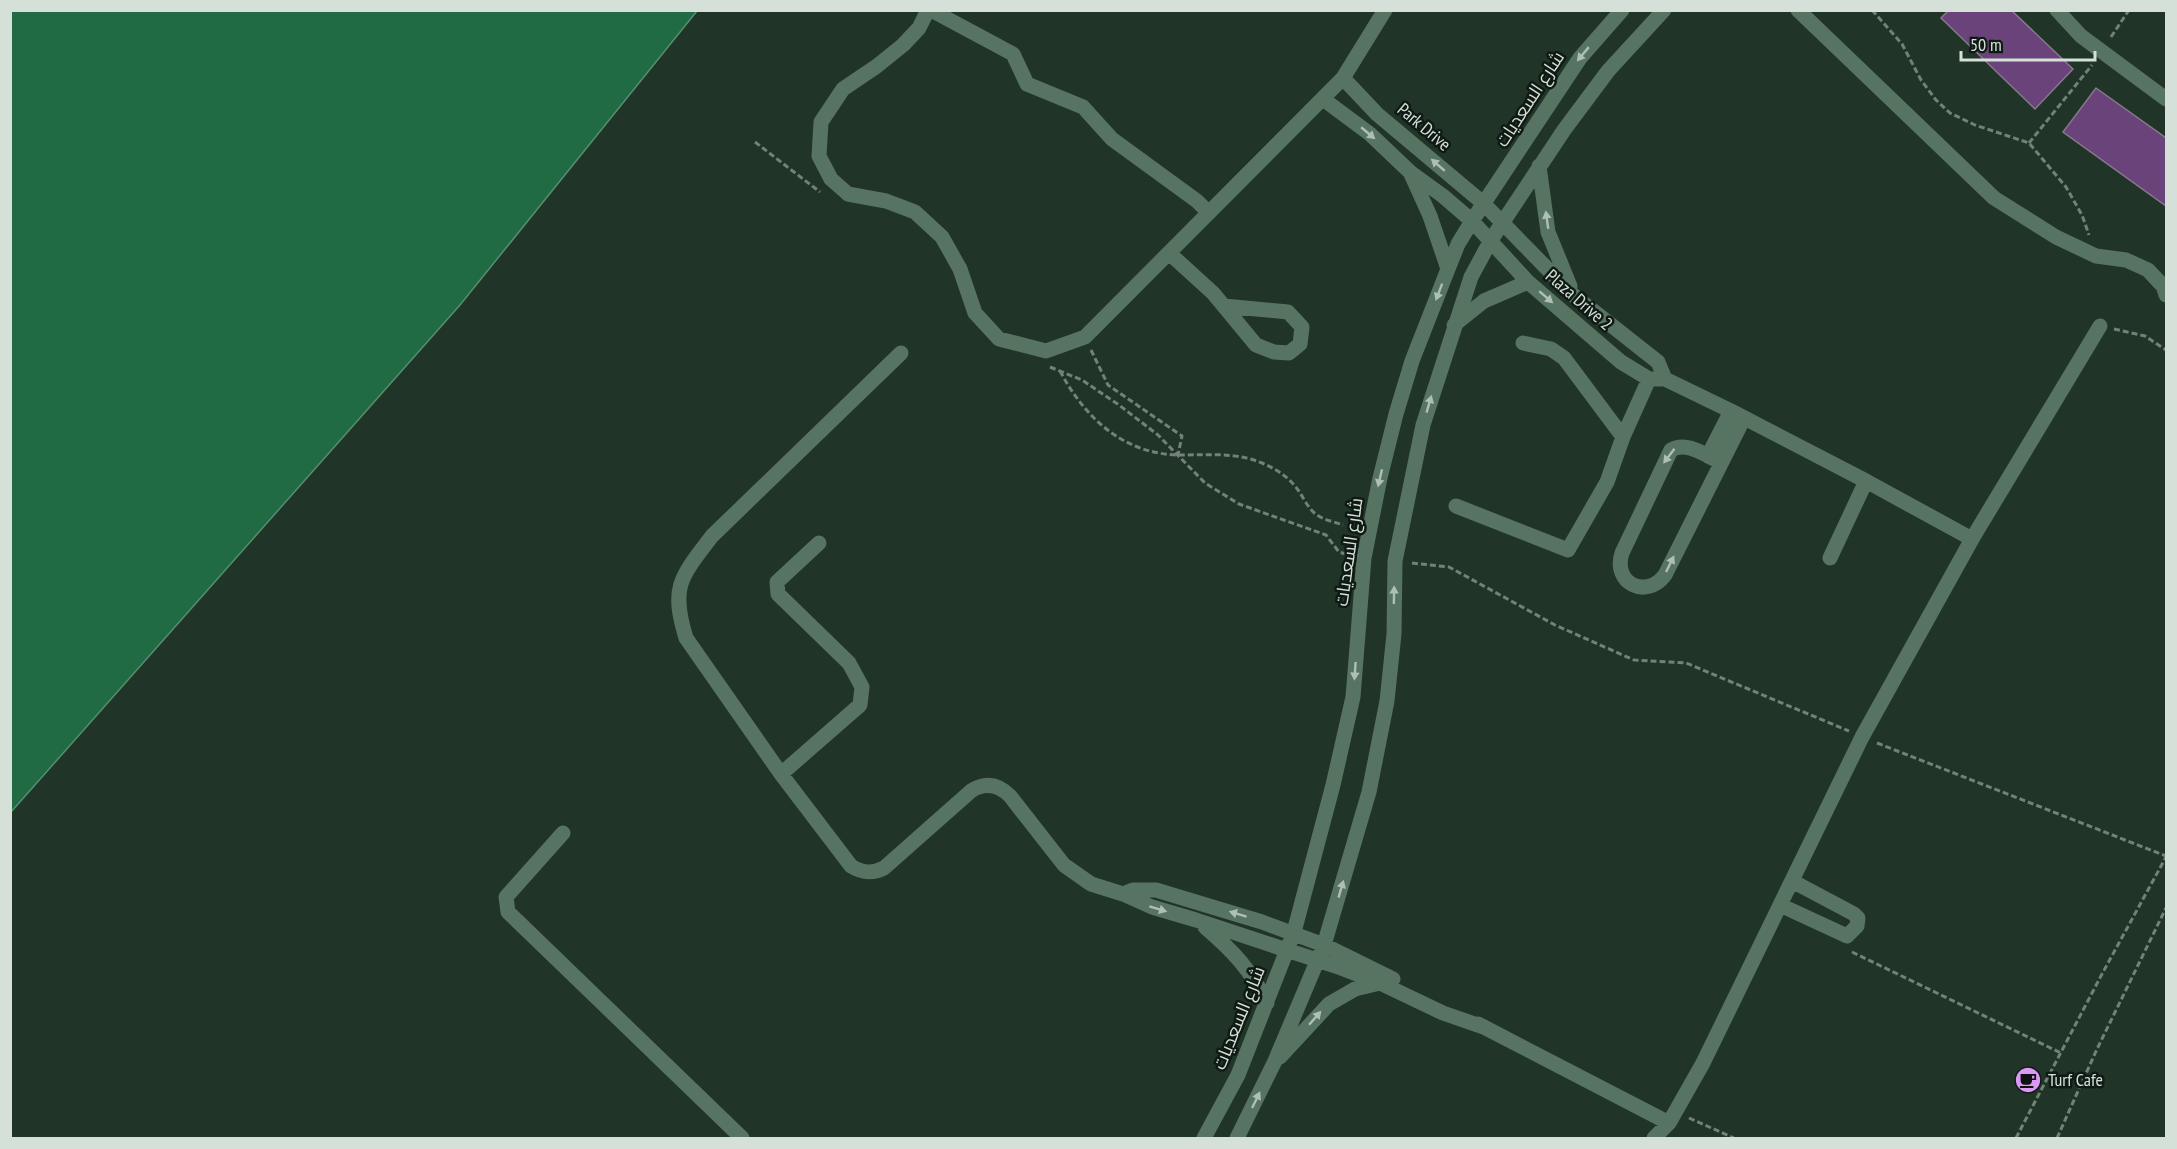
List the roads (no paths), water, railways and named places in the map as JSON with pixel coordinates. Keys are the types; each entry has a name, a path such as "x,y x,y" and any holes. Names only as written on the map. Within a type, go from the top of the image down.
{"street":[{"path":"1209,213 1197,201 1112,140 1095,123 1083,106 1027,84 1013,54 930,10 919,28 903,45 878,66 843,88 822,122 819,156 831,180 848,194 886,201 915,212 942,237 960,269 975,313 999,339 1046,351 1085,337 1169,253 1209,213 1323,99 1343,78 1385,10"},
{"path":"1237,1138 1275,1061 1324,945 1369,792 1387,701 1394,634 1395,561 1423,425 1471,277 1491,240 1539,166 1608,71 1664,10"},
{"path":"1798,10 1994,198 2056,237 2096,256 2126,260 2148,270 2163,286 2166,295"},
{"path":"2057,10 2082,36 2166,99"},
{"name":"شارع السعديات","path":"1204,1138 1238,1075 1294,932 1333,785 1353,697 1364,558 1380,478 1412,361 1458,244 1580,58 1620,12"},
{"name":"Park Drive","path":"1343,78 1377,114 1503,222"},
{"path":"1323,99 1370,134 1410,172 1472,221"},
{"path":"1539,166 1548,232 1573,295"},
{"path":"1410,172 1430,216 1448,269"},
{"name":"Plaza Drive 2","path":"1472,221 1528,282 1621,362 1737,414 1972,539"},
{"name":"Plaza Drive 2","path":"1503,222 1573,295 1658,362 1657,379"},
{"path":"1169,253 1213,293 1256,345 1274,352 1290,353 1300,344 1302,327 1288,312 1224,306"},
{"path":"1454,325 1484,301 1504,290 1528,282"},
{"path":"1654,1138 1672,1118 1703,1063 1862,736 1972,539 2100,326"},
{"path":"1522,342 1551,349 1564,357 1623,437"},
{"path":"901,352 712,536 691,563 678,588 678,612 686,638 781,774 851,866 857,870 871,872 884,868 971,791 978,787 993,785 1010,796 1070,870 1091,884 1123,894 1152,907 1318,960 1380,983 1443,1013 1486,1028"},
{"path":"1456,506 1568,550 1607,482 1623,437 1657,379"},
{"path":"1714,459 1682,446 1671,450 1667,456 1620,559 1621,572 1633,585 1651,586 1657,584 1665,575 1714,459 1737,414"},
{"path":"1830,558 1866,481"},
{"path":"781,774 860,705 862,687 849,663 778,594 777,582 819,543"},
{"path":"563,833 506,897 508,912 742,1138"},
{"path":"1780,905 1846,936 1857,926 1858,918 1854,914 1792,881"},
{"path":"1123,894 1133,890 1156,890 1294,932 1413,988 1486,1028 1672,1118"},
{"path":"1196,920 1225,943 1244,963 1267,1003"},
{"path":"1275,1061 1290,1048 1329,1004 1355,989 1380,983"}],"place":[{"name":"Turf Cafe","path":"2028,1080"}]}
